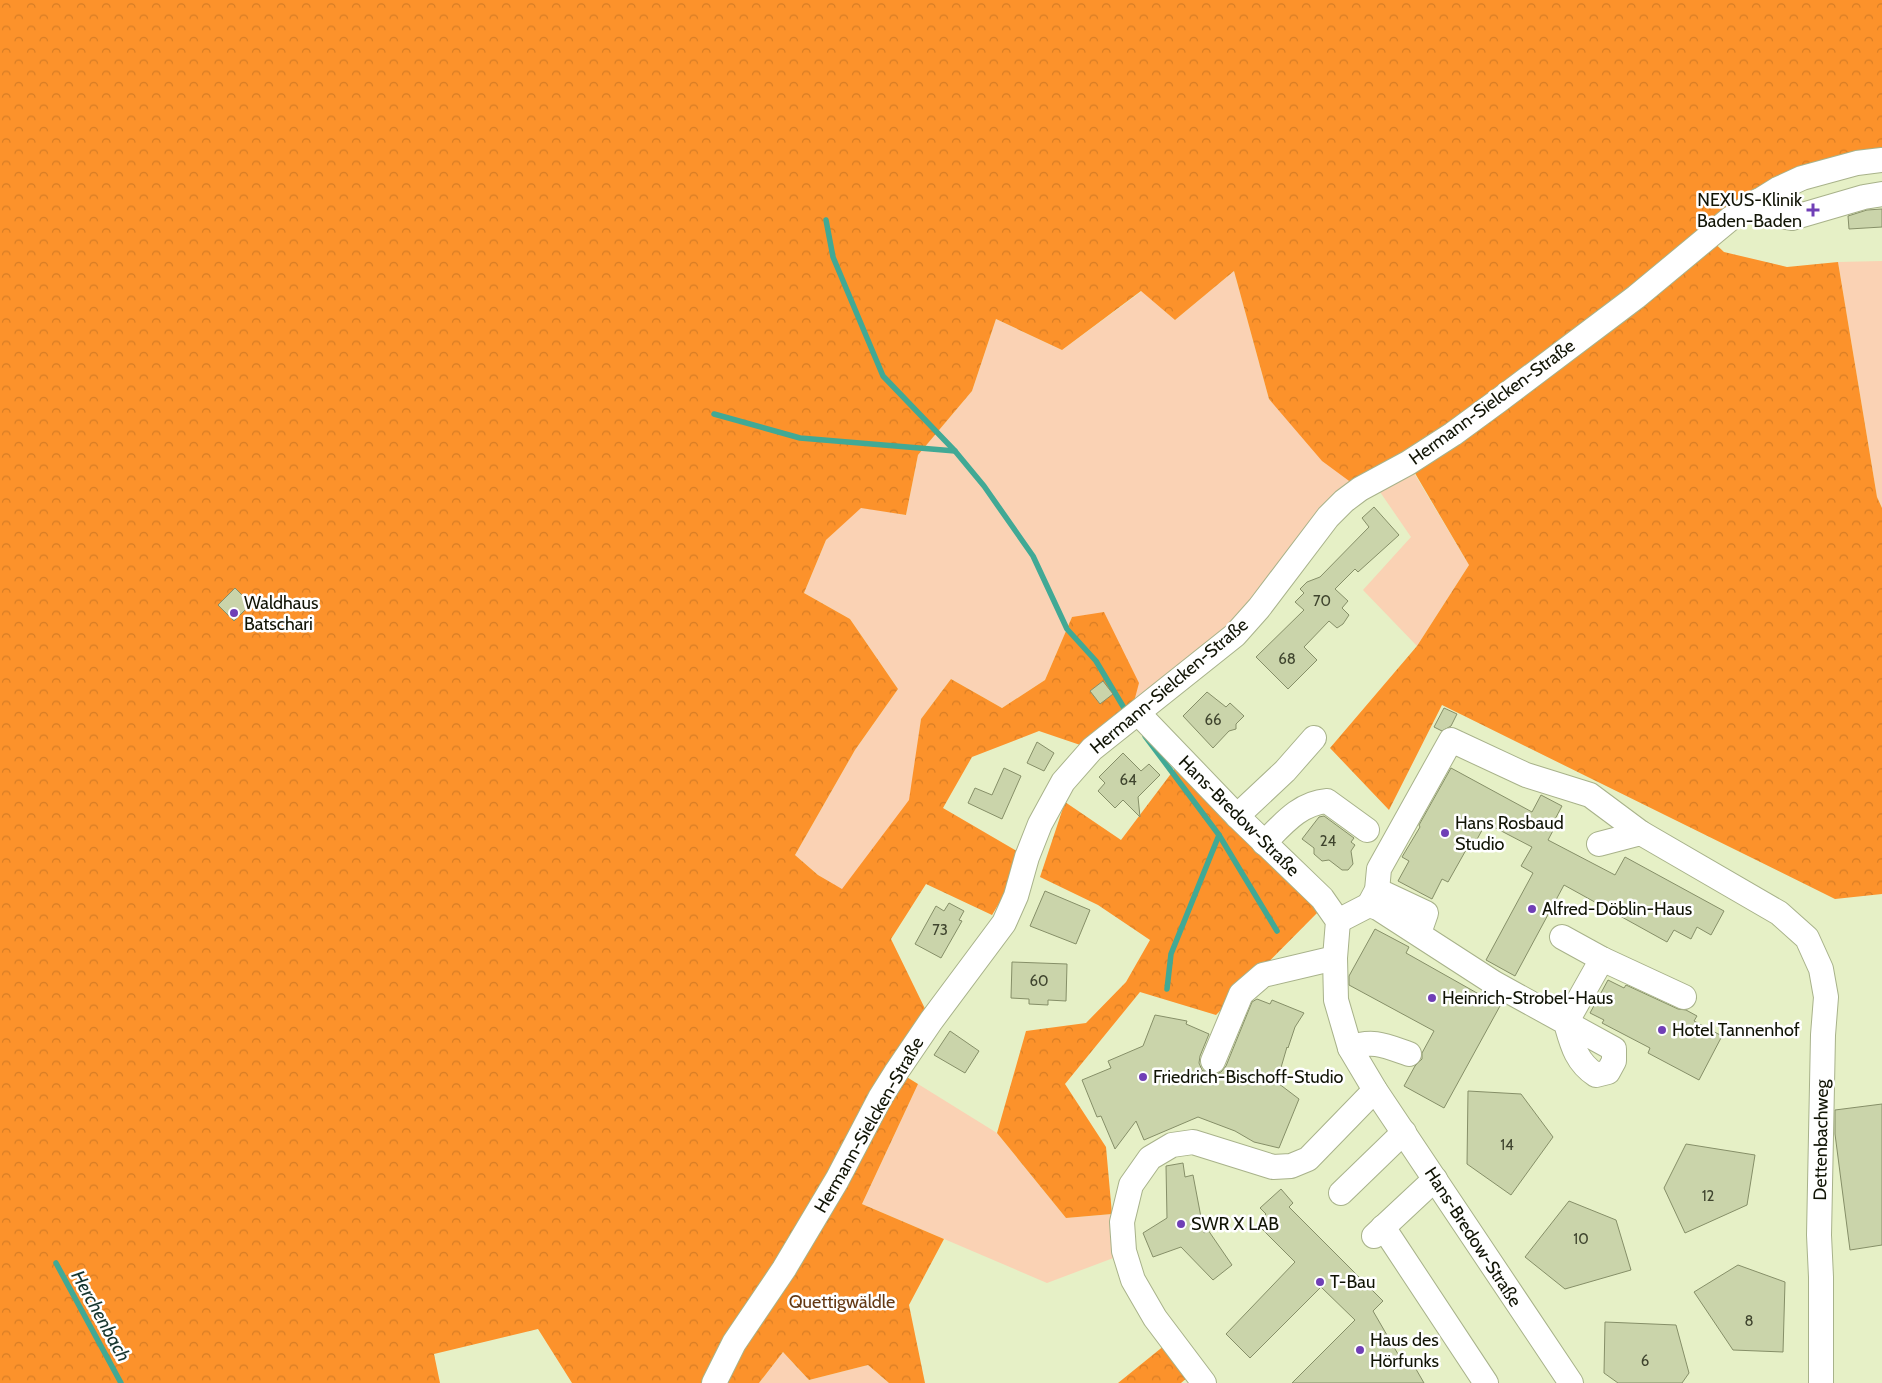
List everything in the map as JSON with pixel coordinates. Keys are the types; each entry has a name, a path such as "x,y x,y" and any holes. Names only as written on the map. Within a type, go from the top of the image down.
{"street":[{"name":"Hermann-Sielcken-Straße","path":"714,1383 734,1343 784,1269 837,1180 880,1098 897,1070 1004,923 1016,896 1027,857 1040,824 1064,782 1092,748 1235,635 1259,608 1328,517 1344,501 1360,489 1408,463 1453,434 1636,297 1730,219 1758,201 1802,178 1856,163 1882,160"},
{"path":"1758,201 1770,214 1792,218 1864,196 1882,194"},
{"name":"Hans-Bredow-Straße","path":"1133,717 1322,898 1338,921 1336,1000 1350,1048 1375,1090 1571,1383"},
{"path":"1237,816 1286,771 1314,738"},
{"path":"1602,958 1566,1022 1494,983 1378,908 1373,898 1379,869 1451,740 1526,775 1590,796 1641,832"},
{"path":"1264,843 1290,817 1310,804 1327,801 1367,830"},
{"path":"1598,844 1641,832"},
{"name":"Dettenbachweg","path":"1641,832 1779,913 1807,938 1821,969 1826,997 1823,1035 1819,1235 1821,1383"},
{"path":"1338,921 1373,898"},
{"path":"1562,937 1684,997"},
{"path":"1213,1061 1241,994 1263,975 1336,958"},
{"path":"1350,1048 1364,1043 1382,1044 1409,1054"},
{"path":"1204,1383 1155,1318 1133,1280 1124,1251 1122,1222 1131,1185 1150,1158 1172,1145 1193,1142 1272,1167 1291,1166 1308,1159 1375,1090"},
{"path":"1341,1193 1404,1132"},
{"path":"1435,1179 1379,1231 1486,1383"}],"shaded area":[{"path":"1882,261 1882,508 1877,497 1838,262"},
{"path":"1234,271 1269,399 1360,489 1259,608 1138,713 1072,617 1045,680 1002,708 951,679 921,719 910,800 842,890 818,875 795,855 855,750 898,689 850,619 804,593 826,540 861,507 906,515 918,455 972,391 996,319 1062,350 1142,291 1175,320"},
{"path":"1411,468 1469,565 1417,646 1363,590 1411,537 1378,489"},
{"path":"918,1084 997,1133 1066,1218 1112,1214 1116,1257 1047,1283 862,1204"},
{"path":"783,1352 809,1380 868,1365 889,1383 759,1383"}],"green space":[{"name":"Quettigwäldle","path":"0,0 1882,0 1882,160 1857,163 1708,237 1724,252 1787,267 1838,262 1877,497 1882,508 1882,894 1835,899 1442,705 1389,810 1330,748 1417,646 1469,565 1409,463 1360,489 1322,461 1269,399 1234,271 1175,320 1141,291 1062,350 996,319 972,391 918,455 906,515 861,508 826,540 804,593 850,619 898,689 855,750 795,855 818,875 842,889 909,800 921,719 951,679 1002,708 1045,680 1072,617 1104,612 1139,683 1131,713 1092,749 1039,731 972,757 943,808 1027,857 992,915 926,884 891,939 931,1021 897,1071 918,1084 862,1204 944,1239 909,1305 925,1383 889,1383 868,1365 809,1380 783,1352 759,1383 572,1383 538,1329 434,1354 440,1383 0,1383"},
{"path":"1176,767 1321,909 1216,1015 1140,992 1065,1084 1106,1147 1112,1214 1066,1218 997,1133 1026,1031 1086,1023 1126,982 1150,940 1098,905 1040,877 1065,802 1121,840"},
{"path":"1165,1345 1188,1377 1181,1383 1118,1383"}],"building":[{"path":"1882,209 1882,227 1849,229 1848,216 1867,210"},
{"path":"1374,507 1399,535 1358,572 1355,569 1335,589 1348,601 1342,608 1349,615 1343,624 1337,628 1329,621 1304,647 1317,660 1288,689 1256,657 1304,610 1295,602 1304,593 1300,589 1307,582 1320,577 1369,527 1362,518"},
{"name":"Waldhaus Batschari","path":"235,588 251,604 234,621 218,605"},
{"path":"1103,681 1113,694 1100,704 1090,691"},
{"path":"1207,692 1226,707 1230,703 1244,716 1236,724 1236,729 1229,731 1213,748 1183,716"},
{"path":"1444,708 1457,714 1451,726 1442,731 1434,727"},
{"path":"1037,742 1054,753 1044,771 1027,763"},
{"path":"1123,753 1141,771 1149,764 1160,775 1138,797 1140,817 1123,800 1115,808 1098,791 1105,783 1099,777"},
{"path":"1004,768 1021,776 1002,819 968,803 975,788 992,795"},
{"path":"1451,768 1532,812 1541,795 1562,806 1553,823 1556,825 1548,840 1615,875 1625,857 1724,911 1711,935 1697,927 1691,939 1674,930 1667,942 1564,885 1515,976 1486,960 1533,873 1521,866 1532,847 1486,823 1470,852 1466,850 1448,882 1442,879 1432,899 1398,881 1409,861 1402,857"},
{"path":"1324,816 1354,838 1351,842 1355,845 1351,851 1353,864 1348,870 1342,870 1329,860 1322,861 1314,854 1314,848 1302,839 1319,817"},
{"path":"1045,891 1090,910 1076,944 1030,926"},
{"path":"949,903 964,911 959,920 962,921 941,958 915,944 936,906 944,911"},
{"name":"Heinrich-Strobel-Haus","path":"1375,929 1409,947 1406,953 1500,1006 1444,1108 1404,1086 1415,1066 1422,1059 1422,1053 1434,1031 1349,985 1349,976"},
{"path":"1012,962 1067,964 1066,1001 1048,1000 1048,1005 1029,1004 1029,999 1011,998"},
{"name":"Hotel Tannenhof","path":"1608,980 1624,988 1626,985 1678,1009 1686,1010 1697,1016 1694,1021 1722,1036 1699,1080 1648,1053 1650,1048 1602,1023 1604,1020 1590,1013"},
{"path":"1257,999 1270,1004 1272,1000 1304,1013 1295,1027 1280,1071 1274,1080 1299,1099 1279,1148 1254,1142 1235,1131 1198,1117 1144,1140 1136,1121 1115,1149 1101,1116 1097,1117 1082,1080 1111,1068 1108,1061 1143,1046 1155,1015 1187,1021 1186,1024 1209,1034 1199,1063 1202,1070 1207,1073 1214,1075 1221,1072 1226,1066 1252,1002"},
{"path":"950,1031 979,1051 965,1073 934,1055"},
{"path":"1468,1091 1521,1094 1553,1137 1511,1195 1467,1164"},
{"path":"1882,1104 1882,1245 1850,1250 1835,1134 1835,1110"},
{"path":"1686,1144 1755,1155 1747,1205 1685,1233 1664,1188"},
{"name":"SWR X LAB","path":"1183,1163 1185,1177 1193,1175 1204,1233 1208,1230 1232,1265 1213,1280 1181,1247 1153,1257 1143,1233 1167,1218 1166,1166"},
{"path":"1281,1189 1293,1203 1289,1207 1383,1301 1373,1311 1402,1361 1409,1357 1424,1383 1292,1383 1355,1320 1321,1287 1250,1358 1226,1334 1295,1262 1257,1224 1266,1214 1260,1208"},
{"path":"1569,1201 1616,1220 1631,1270 1565,1289 1525,1257"},
{"path":"1738,1265 1785,1282 1783,1352 1733,1350 1694,1292"},
{"path":"1605,1322 1676,1325 1689,1373 1682,1383 1618,1383 1604,1373"}],"waterway":[{"path":"826,220 833,257 883,376 955,451 984,486 1033,556 1067,629 1096,661 1127,713"},
{"path":"714,414 800,438 955,451"},
{"path":"1145,736 1219,835 1277,931"},
{"path":"1167,989 1171,954 1219,835"},
{"name":"Herchenbach","path":"56,1263 121,1383"}],"place":[{"name":"NEXUS-Klinik Baden-Baden","path":"1813,210"},
{"name":"Waldhaus Batschari","path":"234,613"},
{"name":"Hans Rosbaud Studio","path":"1445,833"},
{"name":"Alfred-Döblin-Haus","path":"1532,909"},
{"name":"Heinrich-Strobel-Haus","path":"1432,998"},
{"name":"Hotel Tannenhof","path":"1662,1030"},
{"name":"Friedrich-Bischoff-Studio","path":"1143,1077"},
{"name":"SWR X LAB","path":"1181,1224"},
{"name":"T-Bau","path":"1320,1282"},
{"name":"Haus des Hörfunks","path":"1360,1350"}]}
